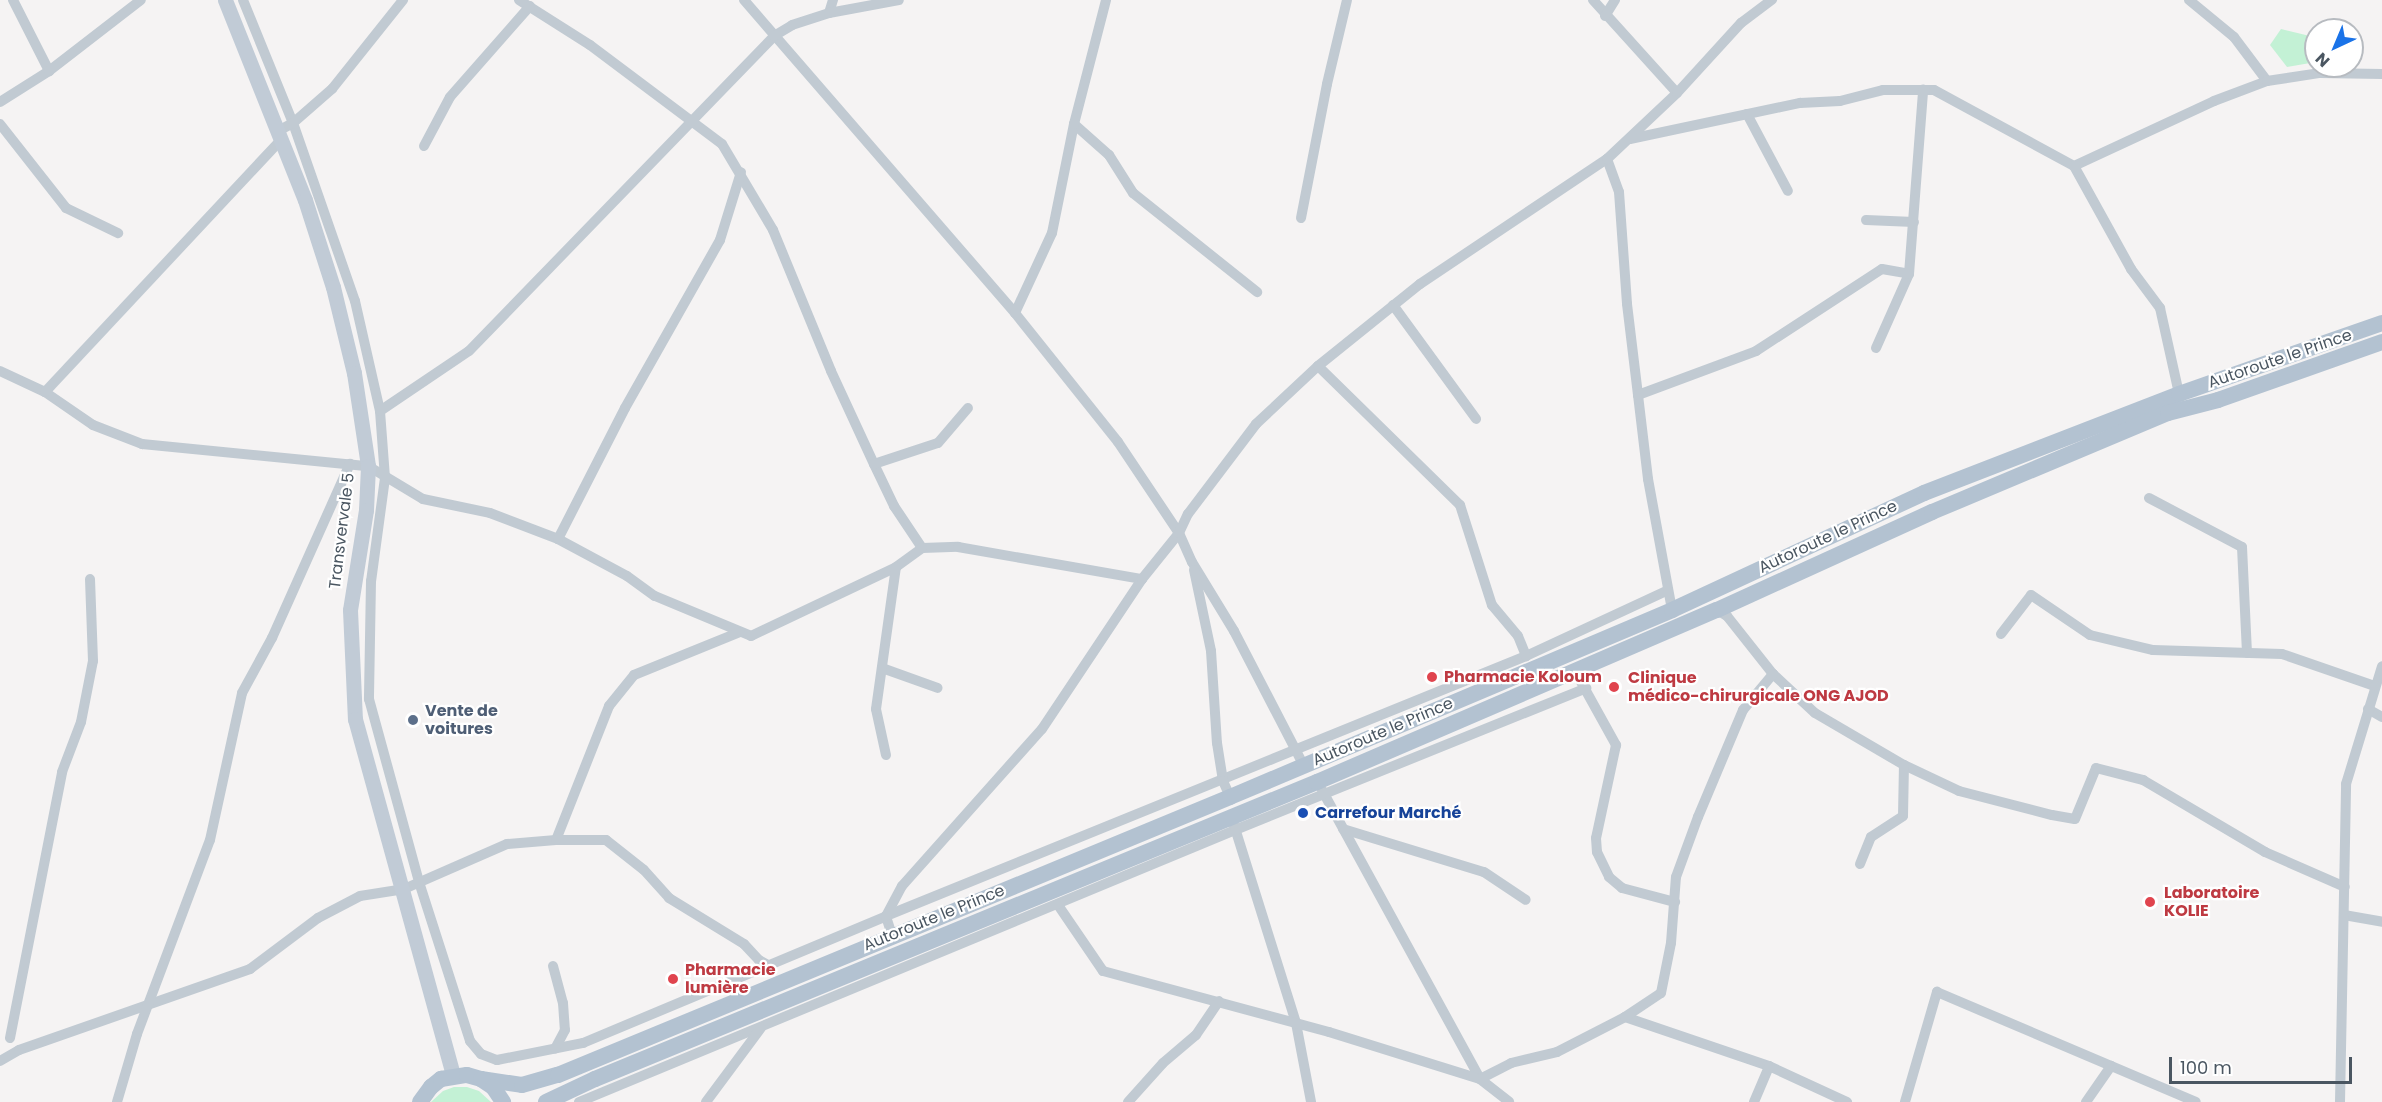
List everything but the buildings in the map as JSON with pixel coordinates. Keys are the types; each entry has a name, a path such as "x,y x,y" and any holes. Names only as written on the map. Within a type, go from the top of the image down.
{"main road":[{"name":"Transvervale 5","path":"225,0 305,200 333,287 354,372 368,466 366,510 350,610 355,719 404,889 453,1075"},
{"name":"Autoroute le Prince","path":"453,1075 522,1085 558,1075 1230,797 1672,610 1924,493 2179,394 2382,323"},
{"name":"Autoroute le Prince","path":"546,1102 599,1086 1321,788 1575,671 1717,610 1932,512 2168,413 2218,399 2382,342"},
{"path":"420,1102 430,1087 453,1075"},
{"path":"481,1079 492,1086 503,1102"}],"street":[{"path":"13,0 49,71"},
{"path":"0,102 49,71 141,0"},
{"path":"243,0 293,123 355,302 380,411 386,478 371,581 369,699 419,882 470,1041 481,1054 497,1060 583,1043 886,916 1223,781 1295,748 1526,656 1666,591"},
{"path":"45,392 279,136 332,89 403,0"},
{"path":"519,0 590,45 722,144 741,172 773,230 831,371 874,464 894,506 922,548"},
{"path":"744,0 1015,313 1118,442 1179,533 1192,562 1234,631 1304,766"},
{"path":"829,13 833,0"},
{"path":"380,411 469,351 774,36 792,25 829,13 899,0"},
{"path":"1015,313 1052,233 1074,124 1106,0"},
{"path":"1301,218 1327,84 1347,0"},
{"path":"1593,0 1605,16 1677,93"},
{"path":"1605,16 1615,0"},
{"path":"892,935 886,916 902,886 1042,729 1142,579 1179,533 1188,514 1256,424 1318,366 1420,284 1607,159 1677,93 1741,23 1772,0"},
{"path":"2188,0 2234,38 2267,81"},
{"path":"424,146 450,97 530,6"},
{"path":"2074,166 2214,101 2267,81 2320,73 2382,74"},
{"path":"1630,139 1800,103 1840,101 1883,90 1934,90 2074,166 2131,269 2160,308 2179,394"},
{"path":"1876,348 1909,274 1923,90"},
{"path":"1747,114 1788,191"},
{"path":"0,124 66,208 118,233"},
{"path":"1074,124 1108,155 1133,193 1257,292"},
{"path":"1607,159 1619,192 1627,304 1638,395 1666,591 1672,610"},
{"path":"558,539 625,408 720,240 741,172"},
{"path":"1866,220 1914,222"},
{"path":"1638,395 1756,351 1882,269 1909,274"},
{"path":"1393,305 1476,419"},
{"path":"1318,366 1460,505 1492,605 1518,636 1526,656"},
{"path":"0,371 45,392 93,425 142,444 368,466 423,499 490,513 558,539 627,576 655,596 751,636 896,567 922,548 958,547 1142,579"},
{"path":"874,464 938,443 968,408"},
{"path":"117,1102 137,1034 210,840 242,693 272,638 350,464"},
{"path":"2149,498 2242,547 2247,653"},
{"path":"1192,562 1211,651 1217,743 1223,781 1230,797"},
{"path":"886,755 876,709 896,567"},
{"path":"19,1050 5,1037 63,772 81,722 93,661 90,579"},
{"path":"2001,634 2031,595 2090,635 2153,650 2282,654 2375,686"},
{"path":"1717,610 1727,616 1773,674 1815,712 1904,765 1959,791 2075,819 2096,768 2143,780 2265,852 2345,887"},
{"path":"556,840 609,706 634,675 740,632"},
{"path":"2340,1102 2346,783 2382,666"},
{"path":"882,668 938,688"},
{"path":"1575,671 1587,688 1616,745 1596,838 1597,852 1609,877 1622,888 1675,902"},
{"path":"1480,1079 1511,1063 1557,1052 1625,1017 1661,993 1671,943 1676,877 1698,817 1743,711 1773,674"},
{"path":"1480,1079 1321,788 1587,688"},
{"path":"2368,709 2382,717"},
{"path":"1860,864 1871,837 1903,816 1904,765"},
{"path":"579,1102 599,1086 761,1028 1058,905 1233,824 1296,1023 1311,1102"},
{"path":"1343,829 1484,872 1526,900"},
{"path":"0,1061 19,1050 250,969 318,918 360,896 404,889 507,844 556,840 606,840 644,870 669,898 744,944 759,960 770,966"},
{"path":"1058,905 1103,971 1296,1023 1480,1079 1509,1102"},
{"path":"2344,915 2382,922"},
{"path":"553,966 562,1003 565,1030 555,1049"},
{"path":"1905,1102 1937,992 2196,1102"},
{"path":"694,997 700,1015"},
{"path":"1128,1102 1163,1063 1196,1035 1218,1001"},
{"path":"1625,1017 1769,1066 1847,1102"},
{"path":"706,1102 761,1028"},
{"path":"1754,1102 1769,1066"},
{"path":"2086,1102 2111,1066"}],"green space":[{"path":"2281,29 2304,35 2304,64 2287,67 2270,45"},
{"path":"454,1087 467,1087 479,1091 491,1102 431,1102 443,1091"}],"place":[{"name":"Pharmacie Koloum","path":"1432,677"},
{"name":"Clinique médico-chirurgicale ONG AJOD","path":"1614,687"},
{"name":"Vente de voitures","path":"413,720"},
{"name":"Carrefour Marché","path":"1303,813"},
{"name":"Laboratoire KOLIE","path":"2150,902"},
{"name":"Pharmacie lumière","path":"673,979"}]}
